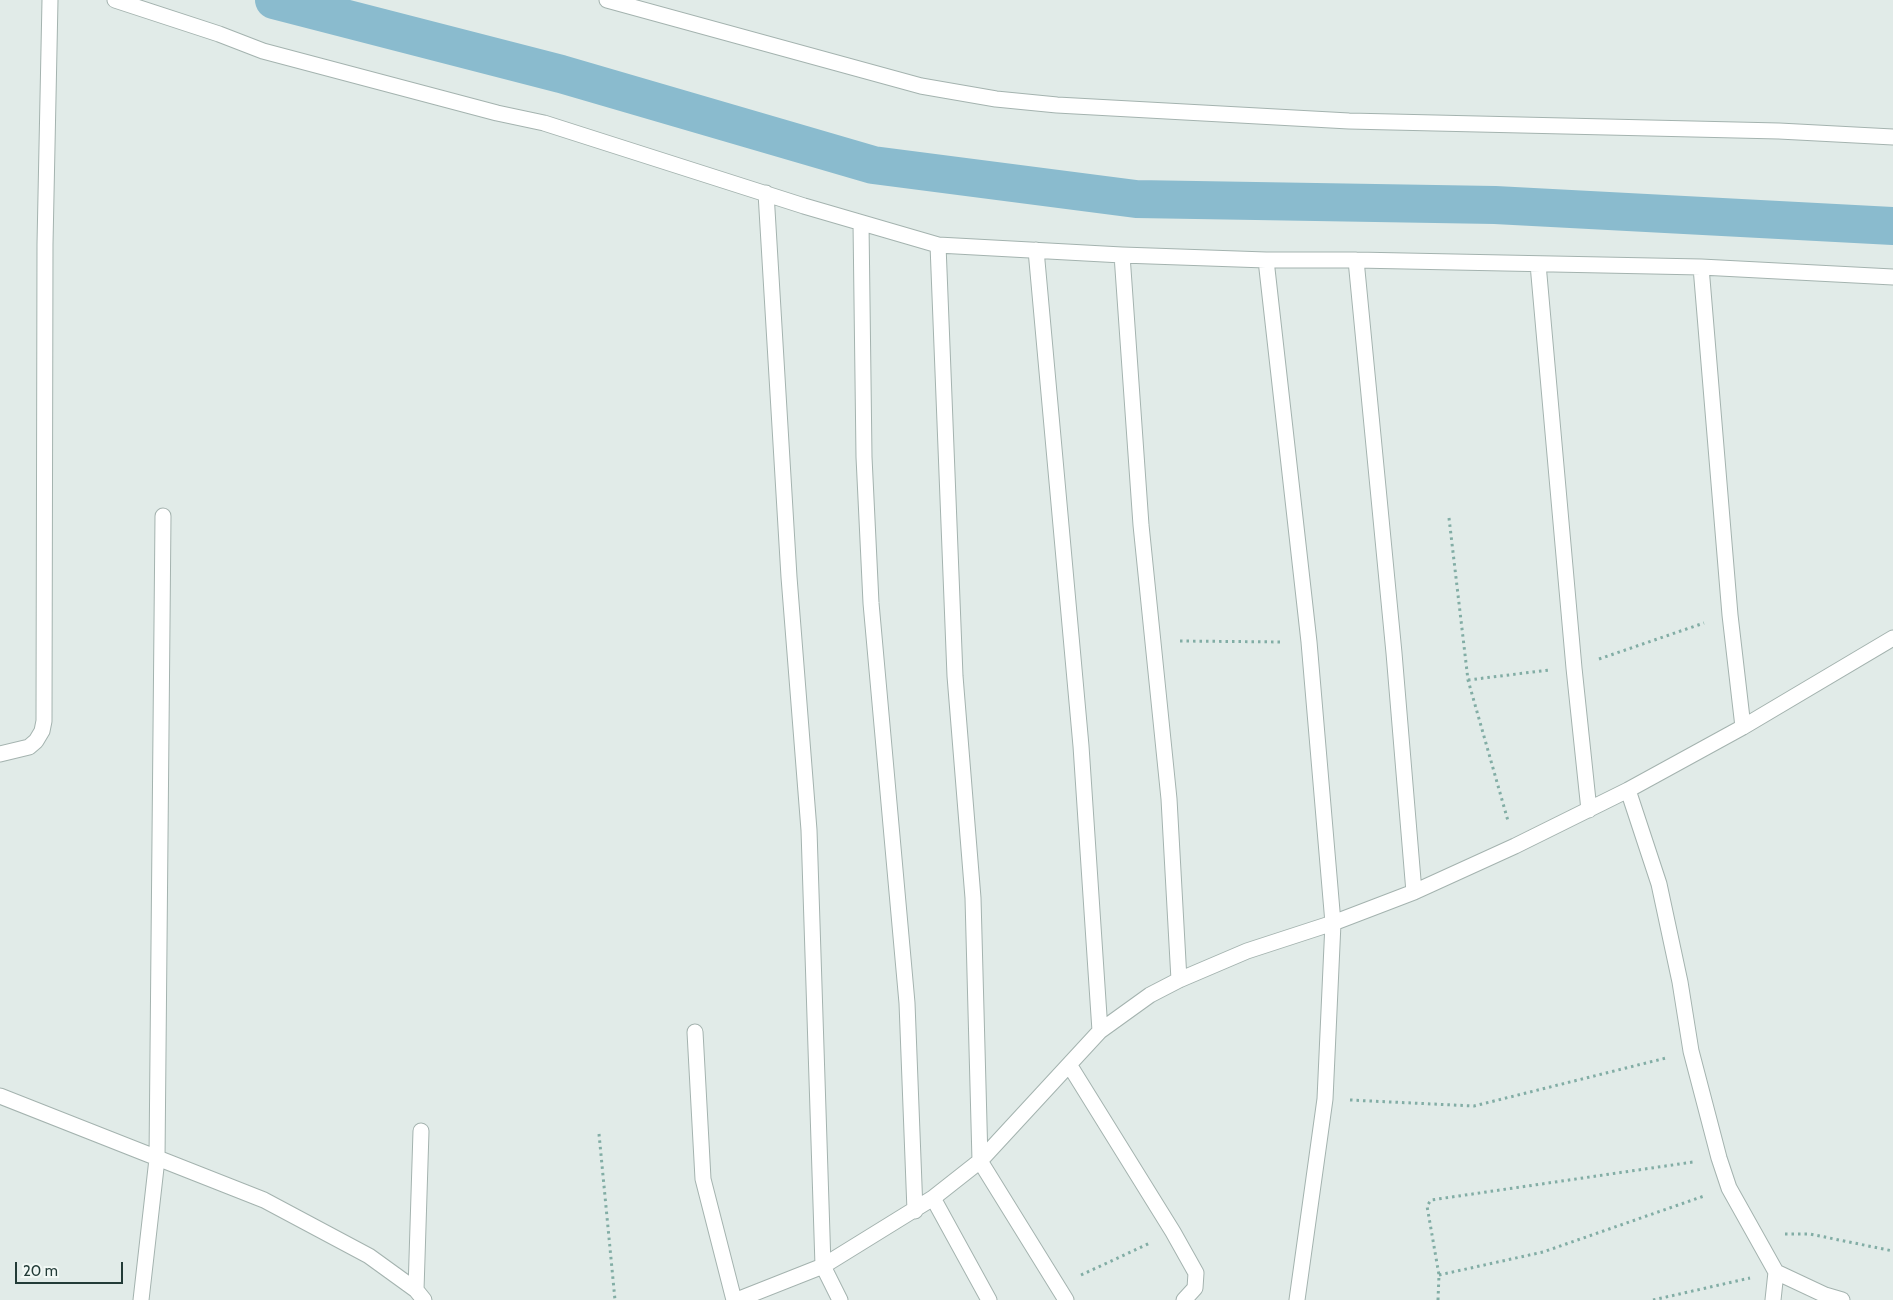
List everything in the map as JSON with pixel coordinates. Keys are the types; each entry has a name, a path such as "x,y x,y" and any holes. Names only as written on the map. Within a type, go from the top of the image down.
{"street":[{"path":"0,754 29,747 36,741 42,731 44,721 46,244 50,0"},
{"path":"116,0 219,34 263,51 497,113 544,123 861,223 938,245 1122,255 1266,260 1701,267 1893,276"},
{"path":"607,0 921,86 996,99 1067,105 1349,121 1779,131 1893,137"},
{"path":"766,192 789,577 809,830 822,1266 840,1300"},
{"path":"861,223 864,457 871,603 907,1002 915,1211"},
{"path":"938,245 955,676 972,898 980,1161 1066,1300"},
{"path":"1036,250 1080,746 1100,1031"},
{"path":"1122,255 1140,506 1169,799 1179,980"},
{"path":"1266,260 1309,642 1333,923 1325,1099 1298,1300"},
{"path":"1356,260 1394,653 1414,892"},
{"path":"1538,264 1574,668 1590,810"},
{"path":"1701,267 1730,615 1743,727"},
{"path":"141,1300 157,1159 163,516"},
{"path":"695,1032 703,1179 736,1300 822,1266 915,1211 933,1198 980,1161 1070,1066 1100,1031 1150,995 1179,980 1247,951 1333,923 1414,892 1590,810 1743,727 1893,638"},
{"path":"1628,790 1659,884 1680,982 1692,1051 1719,1158 1730,1188 1776,1272 1774,1300"},
{"path":"1070,1066 1173,1232 1196,1273 1195,1288 1184,1300"},
{"path":"0,1096 264,1200 369,1256 420,1295"},
{"path":"420,1295 421,1131"},
{"path":"933,1198 989,1300"},
{"path":"1776,1272 1826,1295 1842,1300"}],"path":[{"path":"1450,518 1468,680 1515,846"},
{"path":"1468,680 1574,668 1730,615"},
{"path":"1152,641 1309,642"},
{"path":"1325,1099 1474,1106 1692,1051"},
{"path":"599,1134 615,1300"},
{"path":"1438,1300 1439,1275 1427,1206 1431,1200 1719,1158"},
{"path":"1439,1275 1543,1252 1730,1188"},
{"path":"1058,1286 1173,1232"},
{"path":"1755,1234 1810,1234 1893,1251"},
{"path":"1653,1300 1776,1272"}],"waterway":[{"path":"274,0 561,74 873,165 1136,199 1495,205 1893,226"}]}
